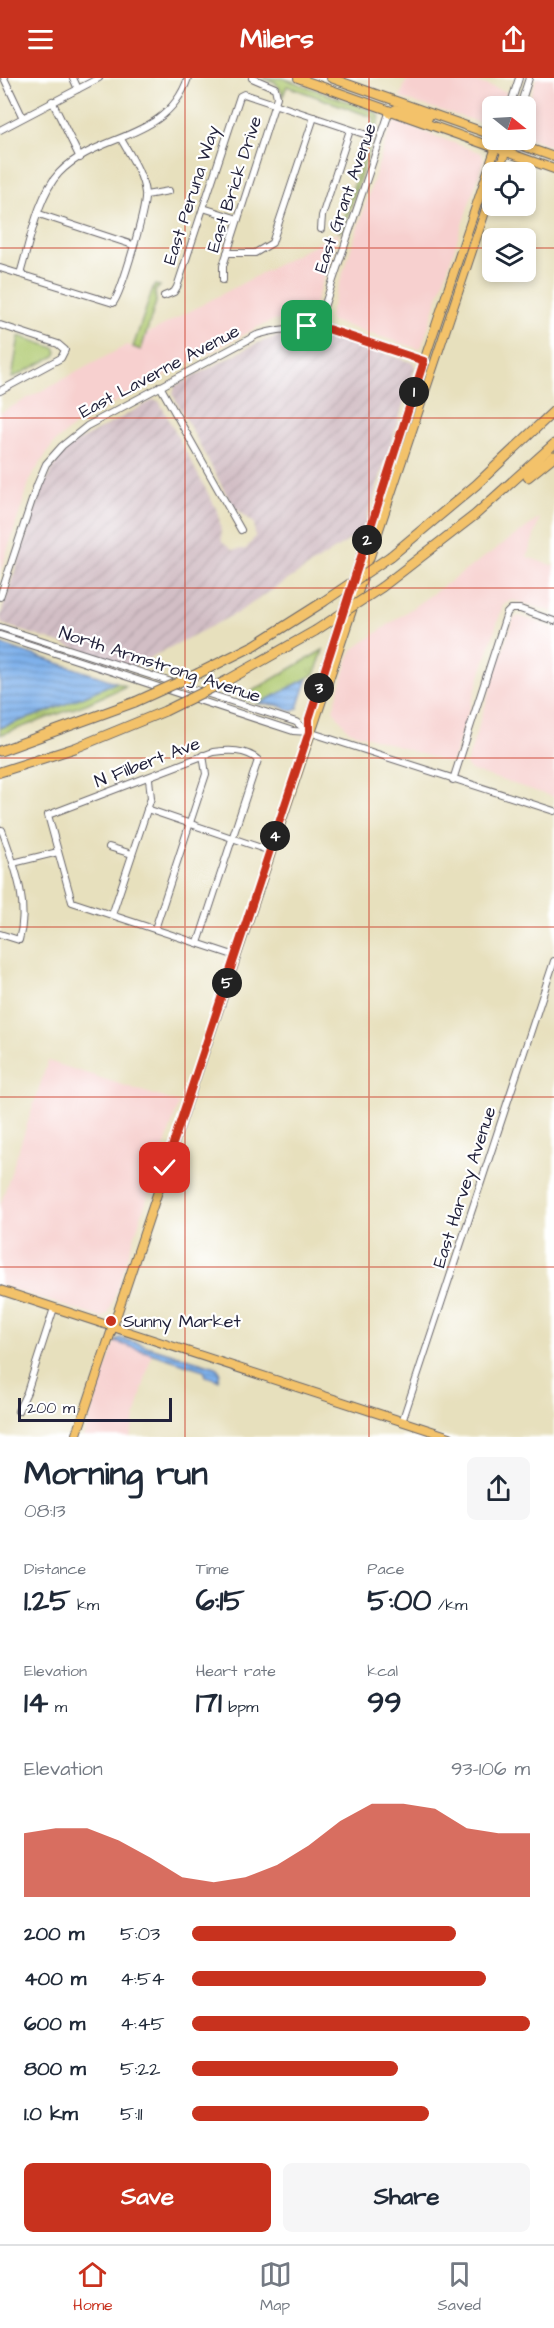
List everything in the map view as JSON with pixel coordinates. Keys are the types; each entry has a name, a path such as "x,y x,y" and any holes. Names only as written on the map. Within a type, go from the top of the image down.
{"highway":[{"path":"506,457 554,404"},
{"path":"0,751 135,702 255,645 391,556 506,457 554,411"},
{"path":"475,515 554,444"},
{"path":"0,772 75,748 165,711 228,680 315,632 382,587 554,456"}],"main road":[{"path":"298,78 482,145"},
{"path":"331,78 482,132"},
{"path":"390,113 396,109 432,119 446,120"},
{"path":"76,1437 309,732 316,721 495,150 554,169"},
{"path":"535,150 554,157"},
{"path":"502,162 505,153"},
{"path":"428,362 482,216"},
{"path":"0,1290 450,1437"}],"street":[{"path":"4,78 22,116"},
{"path":"73,78 78,89"},
{"path":"0,130 22,116 99,78"},
{"path":"20,274 39,214 54,179 80,158 166,114 180,98 188,78"},
{"name":"East Brick Drive","path":"223,280 223,266 276,104 275,88 252,78"},
{"path":"513,96 519,78"},
{"path":"523,96 529,78"},
{"name":"East Peruna Way","path":"164,296 174,292 177,287 240,96 244,94 276,104"},
{"path":"51,101 80,158"},
{"path":"276,104 370,136"},
{"name":"East Grant Avenue","path":"317,328 390,113"},
{"path":"227,253 255,253 272,243 314,117"},
{"path":"321,229 322,216 350,129"},
{"path":"0,268 113,303 142,219 146,195 138,171 121,139"},
{"path":"146,195 170,191"},
{"path":"203,208 238,219"},
{"path":"39,214 133,245"},
{"path":"0,325 58,344 65,350 61,358 0,391"},
{"name":"East Laverne Avenue","path":"0,597 36,485 46,464 82,429 160,386 256,335 280,328 317,328 428,362"},
{"path":"160,386 241,530"},
{"path":"453,780 507,614 511,609 520,609 554,621"},
{"name":"North Armstrong Avenue","path":"0,627 296,722 309,732"},
{"name":"North Armstrong Avenue","path":"0,635 293,731 309,732 554,811"},
{"name":"N Filbert Ave","path":"58,852 48,815 149,779 202,755 234,751 258,760 232,838"},
{"path":"154,929 206,774 202,755"},
{"path":"112,915 152,791 149,779"},
{"path":"147,809 270,851"},
{"path":"0,934 19,940 24,910 13,864 1,830"},
{"path":"198,943 232,838"},
{"path":"109,847 132,854"},
{"path":"13,864 58,852 72,902 236,956"},
{"name":"East Harvey Avenue","path":"402,1422 554,961"},
{"path":"18,1411 27,1392 54,1308"}],"shaded area":[{"path":"407,78 466,78 507,92 506,96 482,96 482,123 400,98"},
{"path":"536,78 554,78 554,147 536,140 536,96 531,96"},
{"path":"397,122 481,153 484,159 422,346 419,349 331,321 329,316 391,126"},
{"path":"339,232 312,313 308,318 273,321 258,327 80,421 53,444 31,477 0,574 0,413 127,345 141,349 145,335"},
{"path":"290,332 328,334 414,363 415,368 363,531 237,613 132,667 2,624 0,617 42,488 57,461 73,444 153,400 159,401 219,514 222,542 232,550 246,549 255,537 254,523 232,505 173,395 175,386 255,344"},
{"path":"540,518 527,557 554,566 554,612 512,600 503,605 453,760 449,763 349,731 333,710 351,651"},
{"path":"519,616 554,628 554,797 470,770 466,765 513,619"},
{"path":"48,1061 179,1103 109,1313 102,1318 0,1285 0,1206"},
{"path":"115,1342 152,1353 130,1437 83,1437"}],"green space":[{"path":"263,78 283,78 375,112 380,117 343,230 339,232 375,118 287,86 282,98 282,92 275,82"},
{"path":"154,285 160,286 155,291 156,302 141,350 133,347"},
{"path":"19,336 55,348 57,352 55,356 12,378"},
{"path":"323,650 315,674 259,704 240,698"},
{"path":"116,682 126,686 86,704 0,735 0,728 49,711"}],"water":[{"path":"0,644 116,682 49,711 0,728"},
{"path":"308,678 298,708 293,711 277,705 259,704"},
{"path":"120,1338 216,1367 220,1372 218,1380 206,1376 204,1370 115,1342"}],"place":[{"name":"Sunny Market","path":"111,1321"}],"route":[{"path":"165,1168 309,732 309,719 424,361 328,329 307,326"}]}
